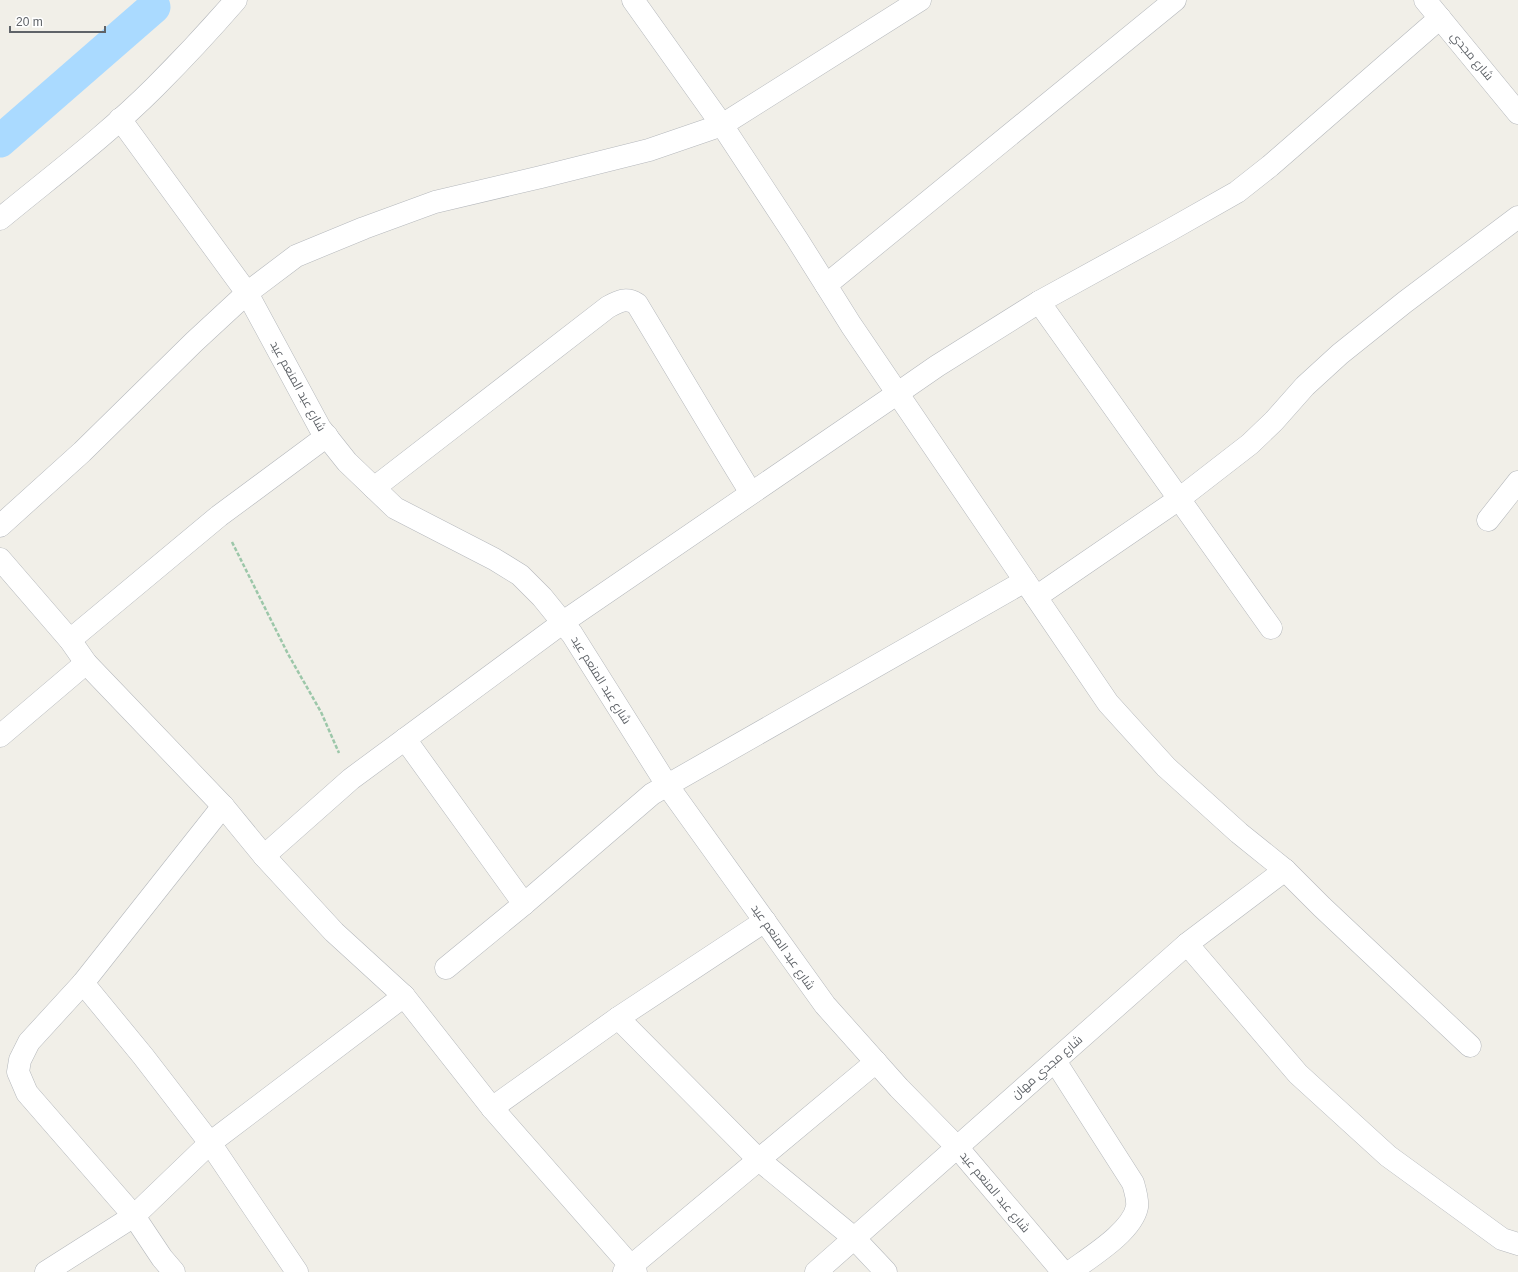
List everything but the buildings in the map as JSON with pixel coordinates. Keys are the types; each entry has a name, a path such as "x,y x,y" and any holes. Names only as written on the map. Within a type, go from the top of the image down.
{"street":[{"path":"0,219 120,119 155,87 206,34 236,0"},
{"path":"632,0 722,125 851,325 1108,703 1166,767 1239,833 1285,870 1322,907 1470,1046"},
{"path":"0,526 82,452 194,342 247,293 296,256 364,228 435,202 649,150 722,125 920,0"},
{"path":"826,285 1175,0"},
{"name":"شارع مجدي","path":"1426,0 1518,112"},
{"path":"264,856 351,779 562,623 898,392 1039,302 1237,192 1270,166 1440,18"},
{"name":"شارع عبد المنعم عيد","path":"120,119 247,293 320,428 347,462 395,508 494,559 520,575 542,597 572,634 667,785 825,1005 899,1088 957,1147 1063,1272"},
{"path":"446,968 524,904 652,794 1030,589 1179,499 1250,444 1274,421 1305,386 1340,354 1405,302 1518,217"},
{"path":"374,488 608,307 623,299 637,304 709,426 751,493"},
{"path":"1039,302 1271,628"},
{"path":"70,640 219,516 327,436"},
{"path":"1488,520 1518,482"},
{"path":"0,559 70,640 86,663 223,806 264,856 334,932 404,996 492,1108 630,1270 876,1062"},
{"path":"0,736 86,663"},
{"path":"405,739 524,904"},
{"path":"174,1272 162,1258 134,1216 27,1093 18,1072 20,1060 29,1042 83,983 223,806"},
{"name":"شارع مجدي مهان","path":"816,1272 1187,944 1285,870"},
{"path":"492,1108 618,1018 765,921"},
{"path":"1187,944 1298,1074 1376,1146 1502,1239 1518,1244"},
{"path":"83,983 143,1056 210,1144 297,1272"},
{"path":"46,1272 134,1216 210,1144 404,996"},
{"path":"618,1018 759,1160 854,1238 886,1272"},
{"path":"1055,1061 1133,1183 1136,1193 1137,1207 1130,1224 1119,1235 1070,1272"}],"path":[{"path":"219,516 288,654 321,712 351,779"}],"waterway":[{"path":"0,141 154,7"}]}
